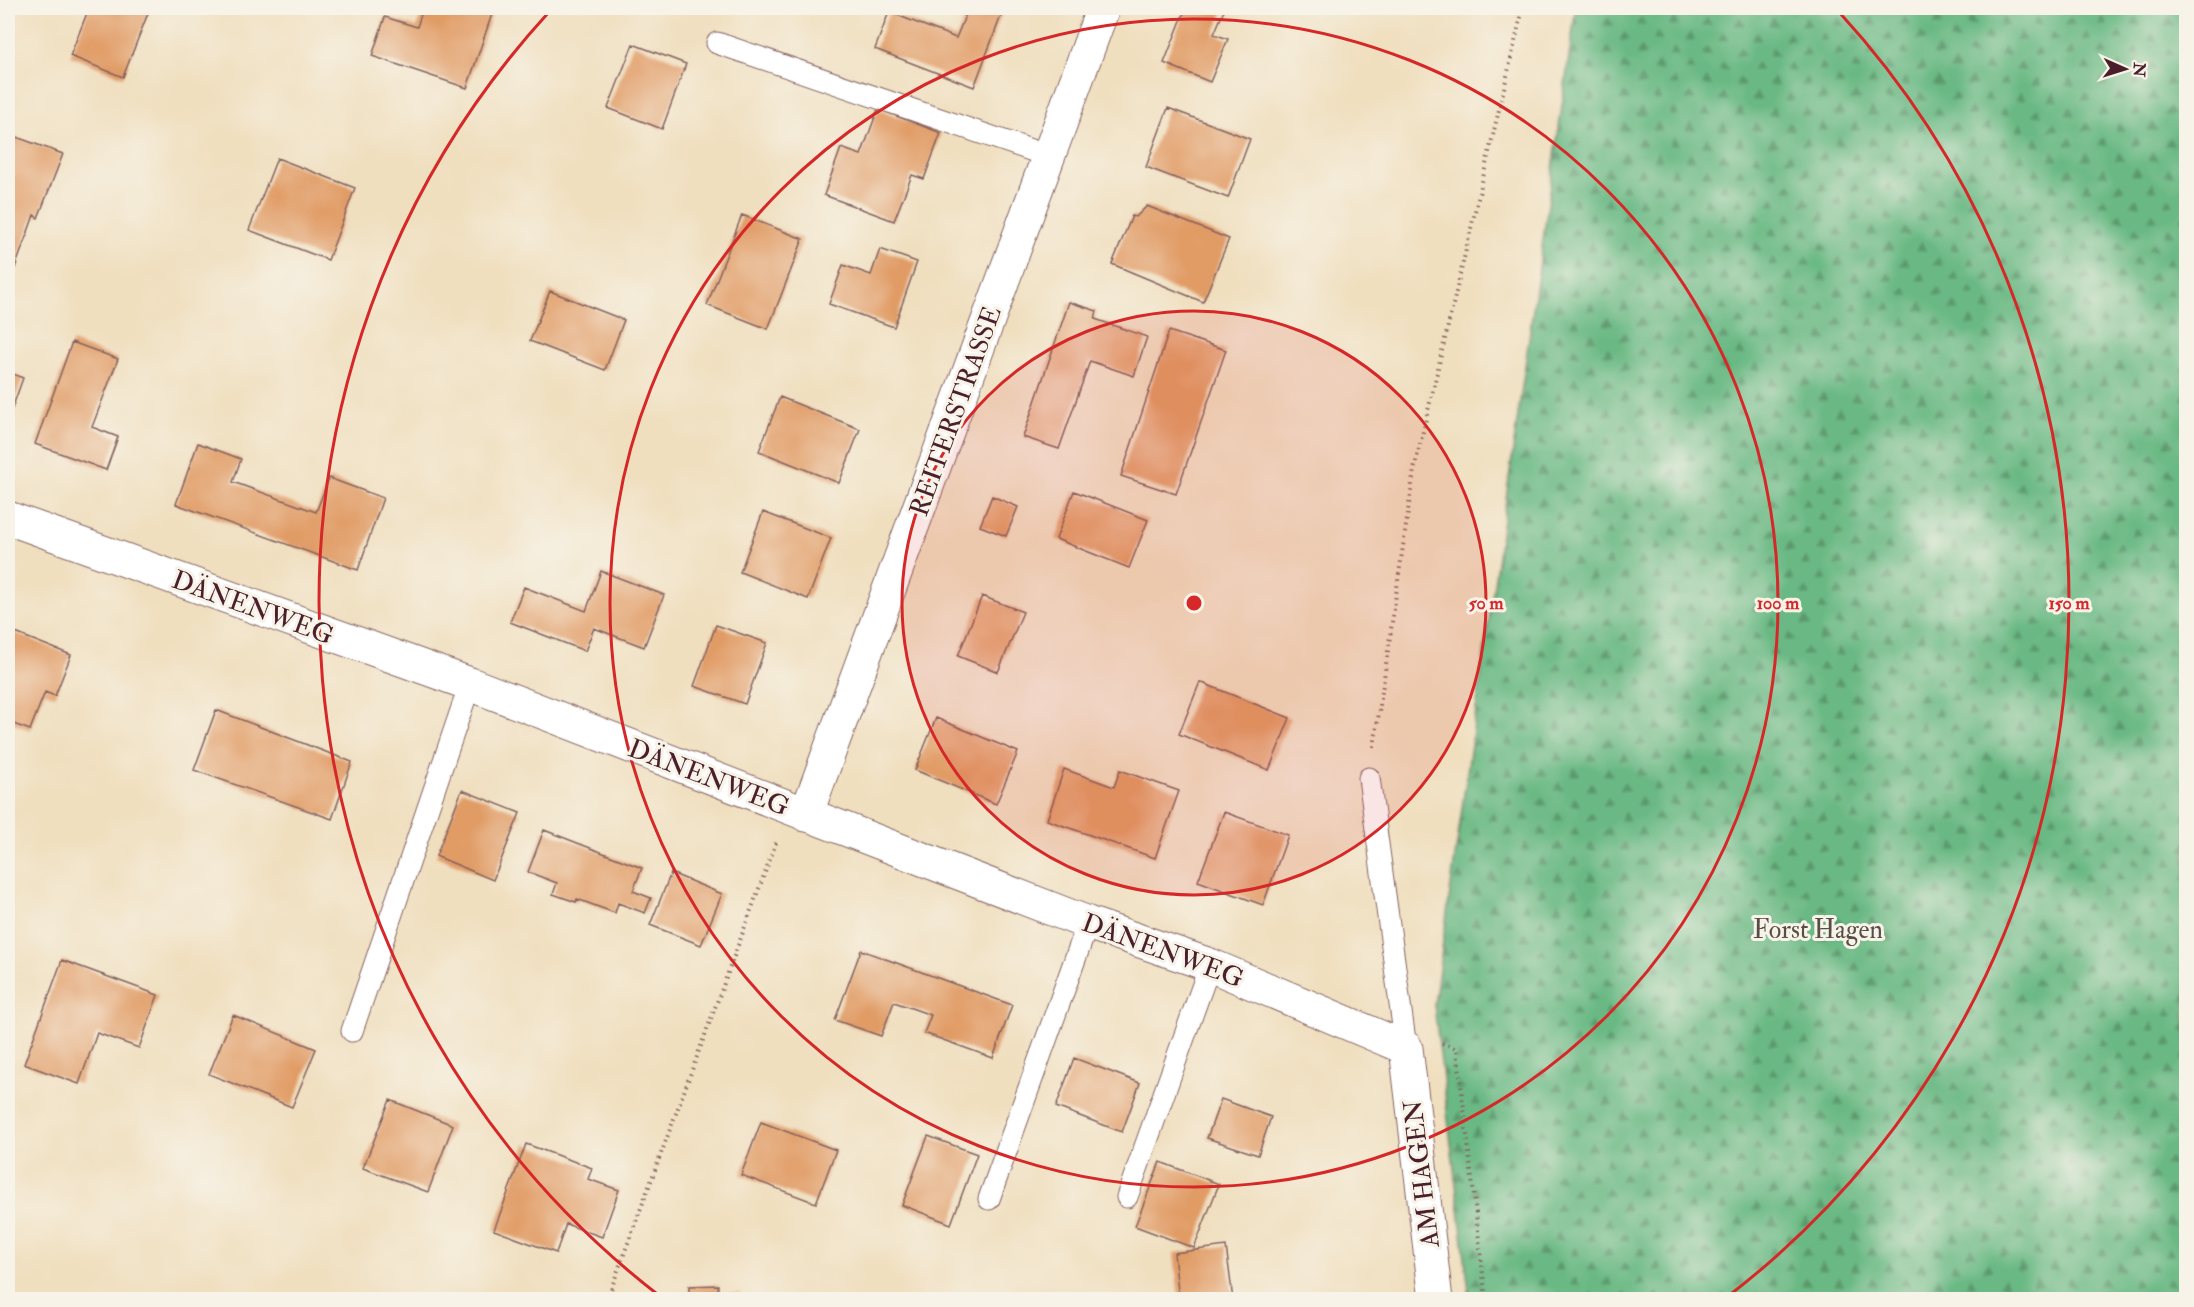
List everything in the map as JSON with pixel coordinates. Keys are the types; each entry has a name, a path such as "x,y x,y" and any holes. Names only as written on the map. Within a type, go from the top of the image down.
{"street":[{"name":"REITERSTRASSE","path":"797,812 1103,8"},
{"name":"DÄNENWEG","path":"8,518 470,684 1088,923 1210,965 1406,1048"},
{"name":"AM HAGEN","path":"1406,1048 1436,1299"}],"lane":[{"path":"717,43 1048,156"},
{"path":"352,1031 470,684"},
{"path":"1369,778 1406,1048"},
{"path":"989,1199 1088,923"},
{"path":"1126,1197 1210,965"}],"path":[{"path":"1369,778 1414,470 1523,8"},
{"path":"607,1299 797,812"},
{"path":"1406,1048 1426,1037 1457,1049 1486,1299"}],"green space":[{"name":"Forst Hagen","path":"1576,8 2186,8 2186,1299 1470,1299 1434,1005"}],"building":[{"path":"89,8 150,8 123,77 70,56"},
{"path":"423,8 494,8 467,88 372,56 385,17 417,27"},
{"path":"963,8 1004,8 974,87 875,49 889,12 956,38 968,9"},
{"path":"1186,8 1225,8 1214,34 1228,39 1210,82 1164,63"},
{"path":"633,44 686,64 662,129 608,108"},
{"path":"1168,108 1250,139 1228,198 1146,167"},
{"path":"878,109 941,133 924,179 912,175 894,221 824,195 841,148 861,155"},
{"path":"8,134 63,154 38,218 34,215 10,282 8,281"},
{"path":"277,158 355,188 328,260 249,230"},
{"path":"1147,206 1229,239 1203,302 1112,264 1132,216 1136,217"},
{"path":"742,215 803,239 768,329 707,305"},
{"path":"880,249 917,262 894,327 829,304 843,265 871,275"},
{"path":"550,291 624,320 605,370 530,341"},
{"path":"1069,302 1097,311 1095,319 1147,337 1134,376 1090,361 1059,449 1023,437"},
{"path":"1169,331 1226,350 1176,494 1121,476"},
{"path":"72,342 118,359 92,427 118,437 106,470 35,444"},
{"path":"8,372 23,378 8,420"},
{"path":"780,397 860,429 839,483 759,451"},
{"path":"198,443 241,459 233,482 316,512 329,478 383,498 358,570 176,504"},
{"path":"1074,491 1148,520 1129,568 1056,539"},
{"path":"992,496 1018,507 1006,536 980,526"},
{"path":"763,512 831,538 808,599 740,572"},
{"path":"601,571 664,595 644,647 594,628 585,651 510,622 524,587 586,611"},
{"path":"982,596 1023,612 998,672 958,656"},
{"path":"716,625 767,643 745,704 694,686"},
{"path":"8,630 71,655 55,696 45,692 30,730 8,722"},
{"path":"1200,682 1290,718 1269,770 1179,734"},
{"path":"216,710 352,762 332,819 194,770"},
{"path":"936,718 1018,752 996,804 915,770"},
{"path":"1064,769 1114,787 1120,770 1179,791 1155,858 1047,820"},
{"path":"462,790 520,813 493,880 436,856"},
{"path":"1224,812 1288,835 1263,905 1198,881"},
{"path":"544,830 642,868 633,891 651,898 645,913 618,903 615,913 577,899 576,902 553,894 557,883 528,872"},
{"path":"671,873 722,894 701,945 650,925"},
{"path":"861,950 1012,1005 993,1058 924,1033 931,1015 894,1002 881,1036 835,1020"},
{"path":"62,960 158,995 139,1048 97,1033 79,1084 24,1064"},
{"path":"233,1015 316,1049 292,1107 209,1074"},
{"path":"1074,1058 1140,1083 1122,1132 1056,1107"},
{"path":"1221,1099 1271,1117 1258,1155 1207,1138"},
{"path":"390,1100 453,1125 428,1192 363,1168"},
{"path":"761,1122 836,1150 816,1203 741,1175"},
{"path":"928,1136 977,1154 951,1224 902,1205"},
{"path":"526,1144 592,1168 588,1179 619,1190 602,1237 566,1224 556,1253 494,1230"},
{"path":"1160,1162 1219,1184 1194,1248 1135,1226"},
{"path":"1226,1246 1233,1300 1179,1300 1174,1253"},
{"path":"718,1285 718,1294 740,1293 740,1300 668,1300 668,1296 689,1295 689,1286"}]}
